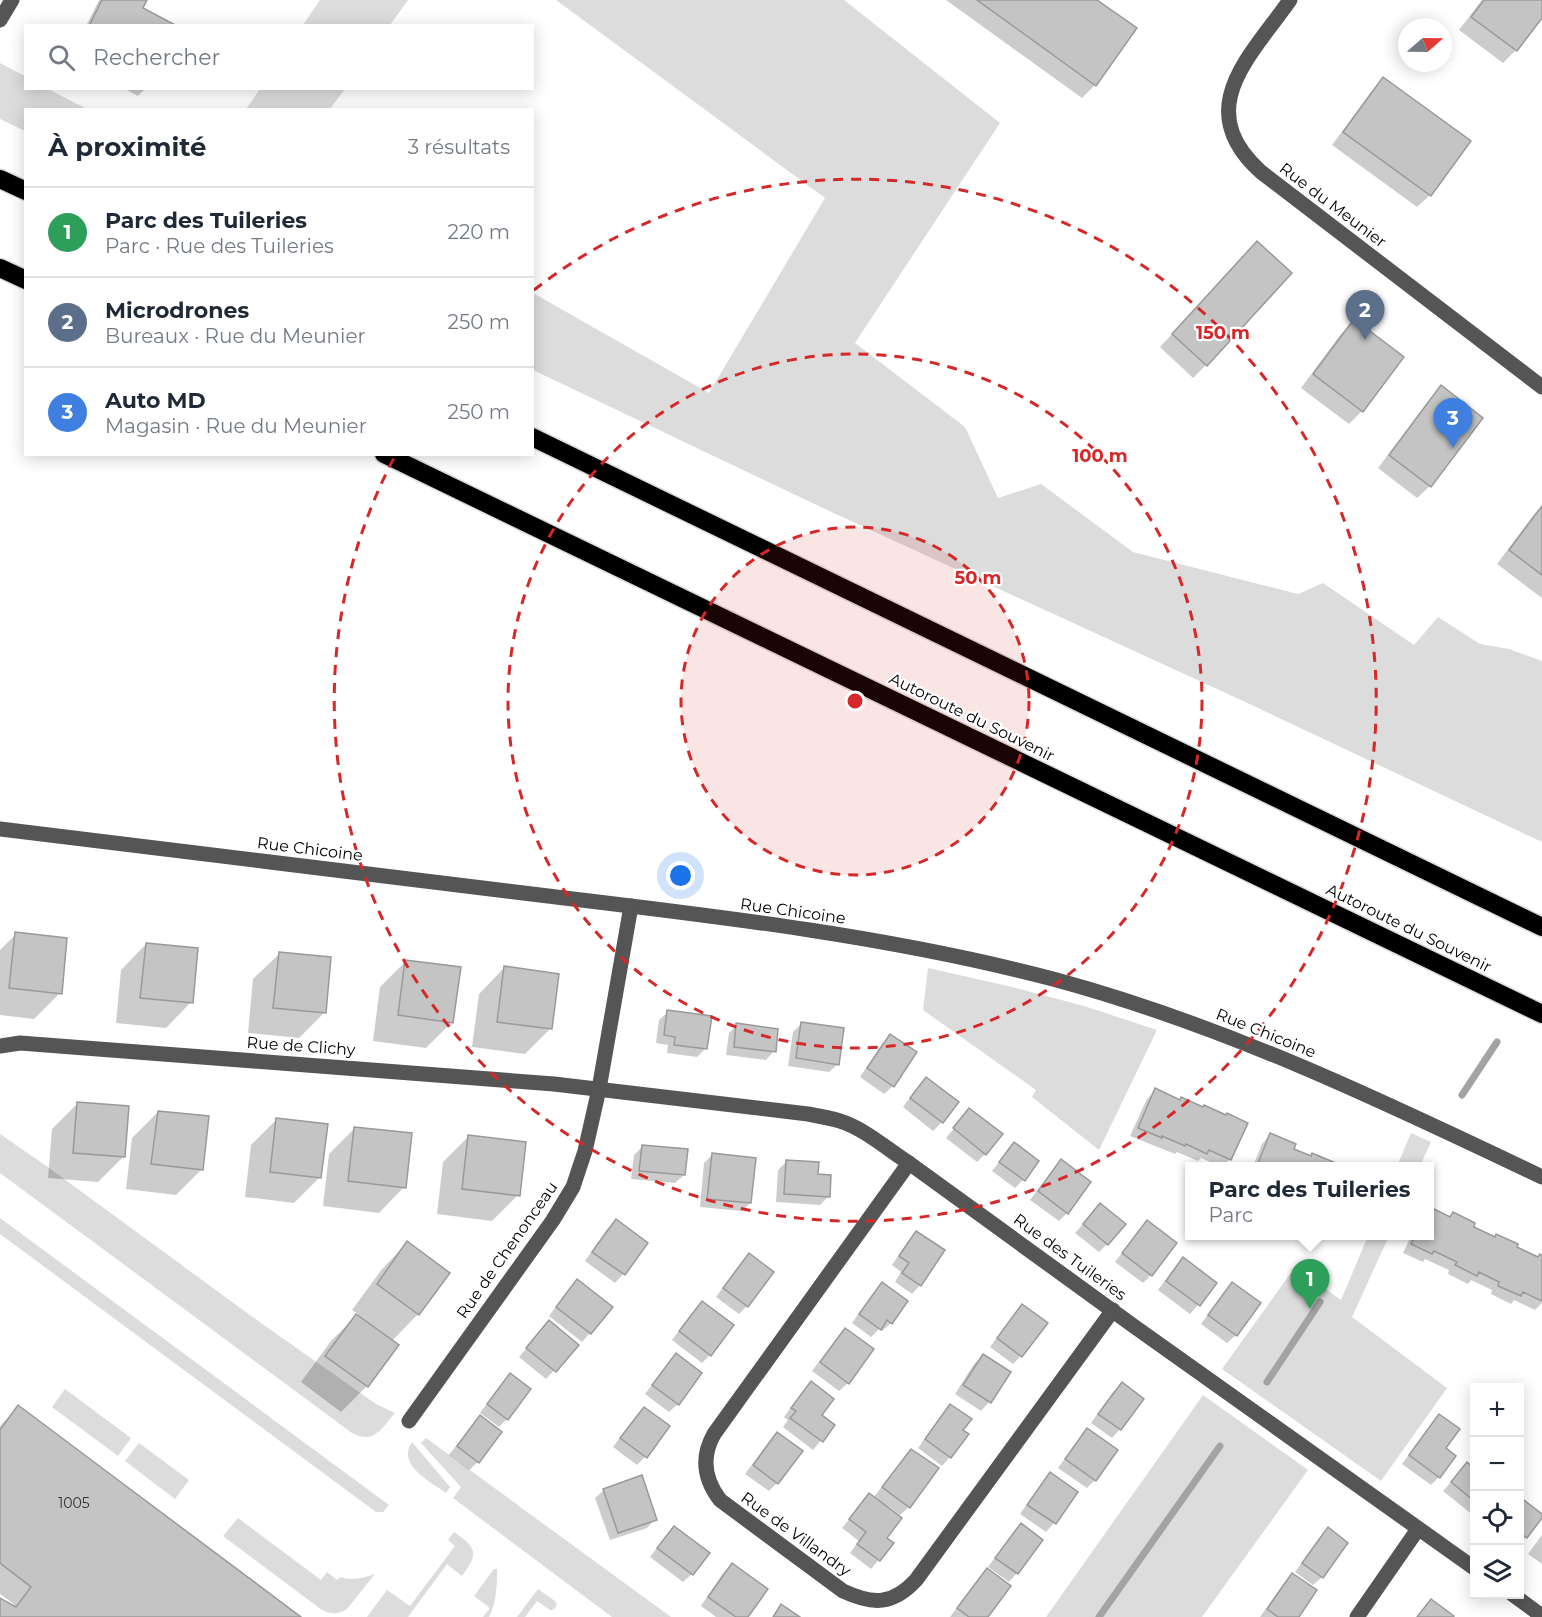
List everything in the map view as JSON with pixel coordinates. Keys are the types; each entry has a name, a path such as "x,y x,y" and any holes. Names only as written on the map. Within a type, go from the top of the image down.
{"highway":[{"path":"0,179 24,190"},
{"path":"0,268 24,279"},
{"path":"534,438 1542,927"},
{"name":"Autoroute du Souvenir","path":"388,456 1542,1014"}],"street":[{"path":"0,20 12,0"},
{"name":"Rue du Meunier","path":"1290,0 1240,69 1230,96 1229,120 1232,134 1242,154 1261,172 1542,387"},
{"name":"Rue Chicoine","path":"0,829 631,906 806,930 982,962 1089,990 1213,1031 1399,1108 1542,1177"},
{"name":"Rue de Chenonceau","path":"409,1421 565,1203 573,1187 580,1168 599,1089 631,906"},
{"name":"Rue de Clichy","path":"0,1046 20,1043 457,1075 599,1089"},
{"name":"Rue des Tuileries","path":"599,1089 808,1113 855,1128 909,1163 1470,1565"},
{"name":"Rue de Villandry","path":"909,1163 714,1434 705,1455 708,1480 720,1500 843,1591 872,1601 886,1600 908,1589 1113,1310"},
{"path":"1357,1617 1419,1529"},
{"path":"1519,1599 1542,1616"}],"shaded area":[{"path":"320,0 408,0 391,24 304,24"},
{"path":"556,0 844,0 1000,123 855,343 965,427 998,498 1041,484 1133,552 1298,594 1323,583 1414,645 1438,617 1480,644 1509,649 1542,661 1542,842 1241,700 827,510 534,370 534,294 709,393 825,198"},
{"path":"0,63 24,75 24,90 50,90 85,108 24,108 24,131 0,119"},
{"path":"259,90 344,90 331,108 247,108"},
{"path":"928,968 1084,1006 1157,1030 1099,1150 1032,1097 1036,1090 923,1010"},
{"path":"1411,1133 1431,1142 1422,1162 1399,1162"},
{"path":"0,1134 254,1318 376,1404 395,1413 372,1436 366,1437 352,1433 0,1173"},
{"path":"0,1218 389,1505 383,1512 376,1512 0,1234"},
{"path":"1366,1240 1387,1240 1352,1317 1447,1388 1381,1481 1222,1369 1295,1267 1341,1300"},
{"path":"65,1389 131,1438 118,1456 52,1407"},
{"path":"1203,1395 1308,1470 1202,1617 1046,1617"},
{"path":"426,1438 671,1617 612,1617 453,1498 461,1487 421,1443"},
{"path":"412,1442 450,1487 446,1493 424,1478 412,1465 408,1458 408,1450"},
{"path":"139,1443 189,1480 175,1499 125,1461"},
{"path":"238,1518 321,1580 327,1572 337,1580 340,1577 349,1579 375,1574 347,1609 337,1613 322,1610 223,1536"},
{"path":"454,1532 467,1542 473,1551 471,1562 462,1576 447,1564 408,1617 367,1617 387,1590 410,1606 455,1546 448,1540"},
{"path":"494,1569 497,1569 495,1601 489,1617 483,1617 490,1608 474,1596"},
{"path":"538,1589 555,1601 556,1607 550,1610 537,1601 525,1617 517,1617"}],"building":[{"path":"102,0 147,0 143,8 173,24 90,24"},
{"path":"977,0 1097,0 1137,28 1096,86"},
{"path":"1484,0 1542,0 1542,18 1517,51 1471,17"},
{"path":"1383,77 1471,141 1431,196 1343,132"},
{"path":"1257,241 1292,273 1207,366 1172,334"},
{"path":"1354,319 1404,357 1363,412 1313,374"},
{"path":"1441,385 1483,418 1431,487 1389,455"},
{"path":"1542,506 1542,575 1509,550"},
{"path":"15,932 67,938 62,994 9,988"},
{"path":"146,943 198,948 193,1003 140,998"},
{"path":"279,952 331,957 326,1013 273,1008"},
{"path":"405,960 461,967 453,1023 398,1015"},
{"path":"504,966 559,974 552,1029 497,1022"},
{"path":"667,1010 712,1016 707,1049 674,1045 675,1037 664,1035"},
{"path":"801,1022 844,1028 839,1065 796,1058"},
{"path":"736,1023 778,1029 776,1052 734,1047"},
{"path":"890,1034 917,1052 894,1087 867,1068"},
{"path":"926,1077 959,1102 943,1123 910,1098"},
{"path":"1155,1088 1180,1100 1181,1097 1248,1123 1231,1160 1209,1150 1207,1154 1186,1144 1185,1146 1138,1128"},
{"path":"77,1102 129,1106 125,1157 73,1153"},
{"path":"969,1108 1003,1134 986,1155 953,1128"},
{"path":"158,1111 209,1116 203,1170 151,1164"},
{"path":"276,1118 328,1124 321,1178 270,1172"},
{"path":"354,1127 412,1133 406,1188 348,1181"},
{"path":"1270,1133 1296,1144 1294,1149 1311,1156 1312,1153 1333,1162 1259,1162"},
{"path":"468,1135 526,1142 520,1196 462,1189"},
{"path":"1014,1142 1039,1161 1025,1181 999,1162"},
{"path":"642,1145 688,1149 685,1175 639,1171"},
{"path":"712,1153 756,1158 751,1203 707,1199"},
{"path":"1061,1159 1091,1182 1068,1214 1038,1191"},
{"path":"786,1160 819,1162 818,1174 831,1175 830,1197 784,1194"},
{"path":"1100,1203 1126,1224 1108,1245 1083,1224"},
{"path":"1434,1209 1450,1217 1453,1212 1475,1223 1474,1227 1518,1244 1517,1247 1538,1257 1542,1255 1542,1301 1523,1292 1521,1296 1498,1286 1499,1282 1479,1272 1477,1276 1455,1265 1457,1262 1434,1251 1432,1254 1411,1244 1413,1240 1434,1240"},
{"path":"616,1219 648,1243 625,1275 592,1252"},
{"path":"1147,1220 1177,1243 1152,1276 1122,1253"},
{"path":"916,1231 945,1250 921,1286 902,1273 909,1263 899,1256"},
{"path":"407,1241 450,1273 419,1315 377,1284"},
{"path":"749,1253 774,1272 748,1307 723,1288"},
{"path":"1183,1257 1217,1283 1200,1306 1166,1281"},
{"path":"577,1279 613,1307 591,1334 556,1307"},
{"path":"882,1282 908,1301 892,1324 887,1320 881,1330 859,1314"},
{"path":"1232,1282 1261,1303 1237,1336 1208,1315"},
{"path":"702,1301 734,1325 711,1356 679,1331"},
{"path":"1022,1304 1048,1323 1022,1357 997,1338"},
{"path":"356,1314 399,1345 368,1387 325,1356"},
{"path":"549,1320 579,1345 556,1372 526,1348"},
{"path":"845,1328 874,1349 849,1384 820,1362"},
{"path":"676,1353 702,1373 679,1405 652,1385"},
{"path":"983,1354 1011,1372 991,1403 963,1385"},
{"path":"510,1373 531,1389 508,1420 487,1404"},
{"path":"811,1381 834,1399 822,1415 835,1425 823,1442 790,1418 796,1411 791,1408"},
{"path":"1122,1382 1144,1399 1121,1430 1098,1414"},
{"path":"950,1404 972,1419 963,1430 969,1434 951,1458 925,1439"},
{"path":"18,1405 301,1617 0,1617 0,1598 16,1607 31,1587 0,1563 0,1430"},
{"path":"644,1407 670,1426 647,1458 620,1438"},
{"path":"1439,1414 1460,1429 1446,1448 1456,1456 1440,1478 1409,1455"},
{"path":"480,1415 502,1432 479,1463 457,1446"},
{"path":"1087,1428 1118,1450 1096,1481 1065,1459"},
{"path":"777,1432 803,1451 778,1484 753,1465"},
{"path":"911,1449 939,1468 910,1508 882,1487"},
{"path":"1467,1462 1470,1465 1470,1498 1451,1482"},
{"path":"1050,1472 1078,1492 1056,1524 1027,1505"},
{"path":"642,1475 657,1520 618,1533 603,1489"},
{"path":"869,1493 902,1518 887,1538 894,1543 880,1561 857,1544 866,1532 849,1519"},
{"path":"1524,1500 1542,1514 1542,1518 1527,1538 1524,1536"},
{"path":"1021,1523 1043,1540 1018,1574 995,1558"},
{"path":"674,1526 710,1553 693,1575 657,1548"},
{"path":"1328,1527 1348,1543 1323,1578 1302,1563"},
{"path":"732,1563 768,1589 748,1617 736,1617 708,1597"},
{"path":"987,1568 1011,1586 988,1617 969,1617 957,1608"},
{"path":"1292,1573 1317,1590 1299,1617 1278,1617 1267,1609"},
{"path":"1431,1599 1454,1616 1417,1617"},
{"path":"781,1604 800,1617 773,1617"}],"waterway":[{"path":"1462,1095 1497,1042"},
{"path":"1267,1382 1320,1302"},
{"path":"1099,1617 1220,1446"}],"place":[{"name":"Microdrones","path":"1365,340"},
{"name":"Auto MD","path":"1453,448"},
{"name":"Parc des Tuileries","path":"1310,1309"}]}
